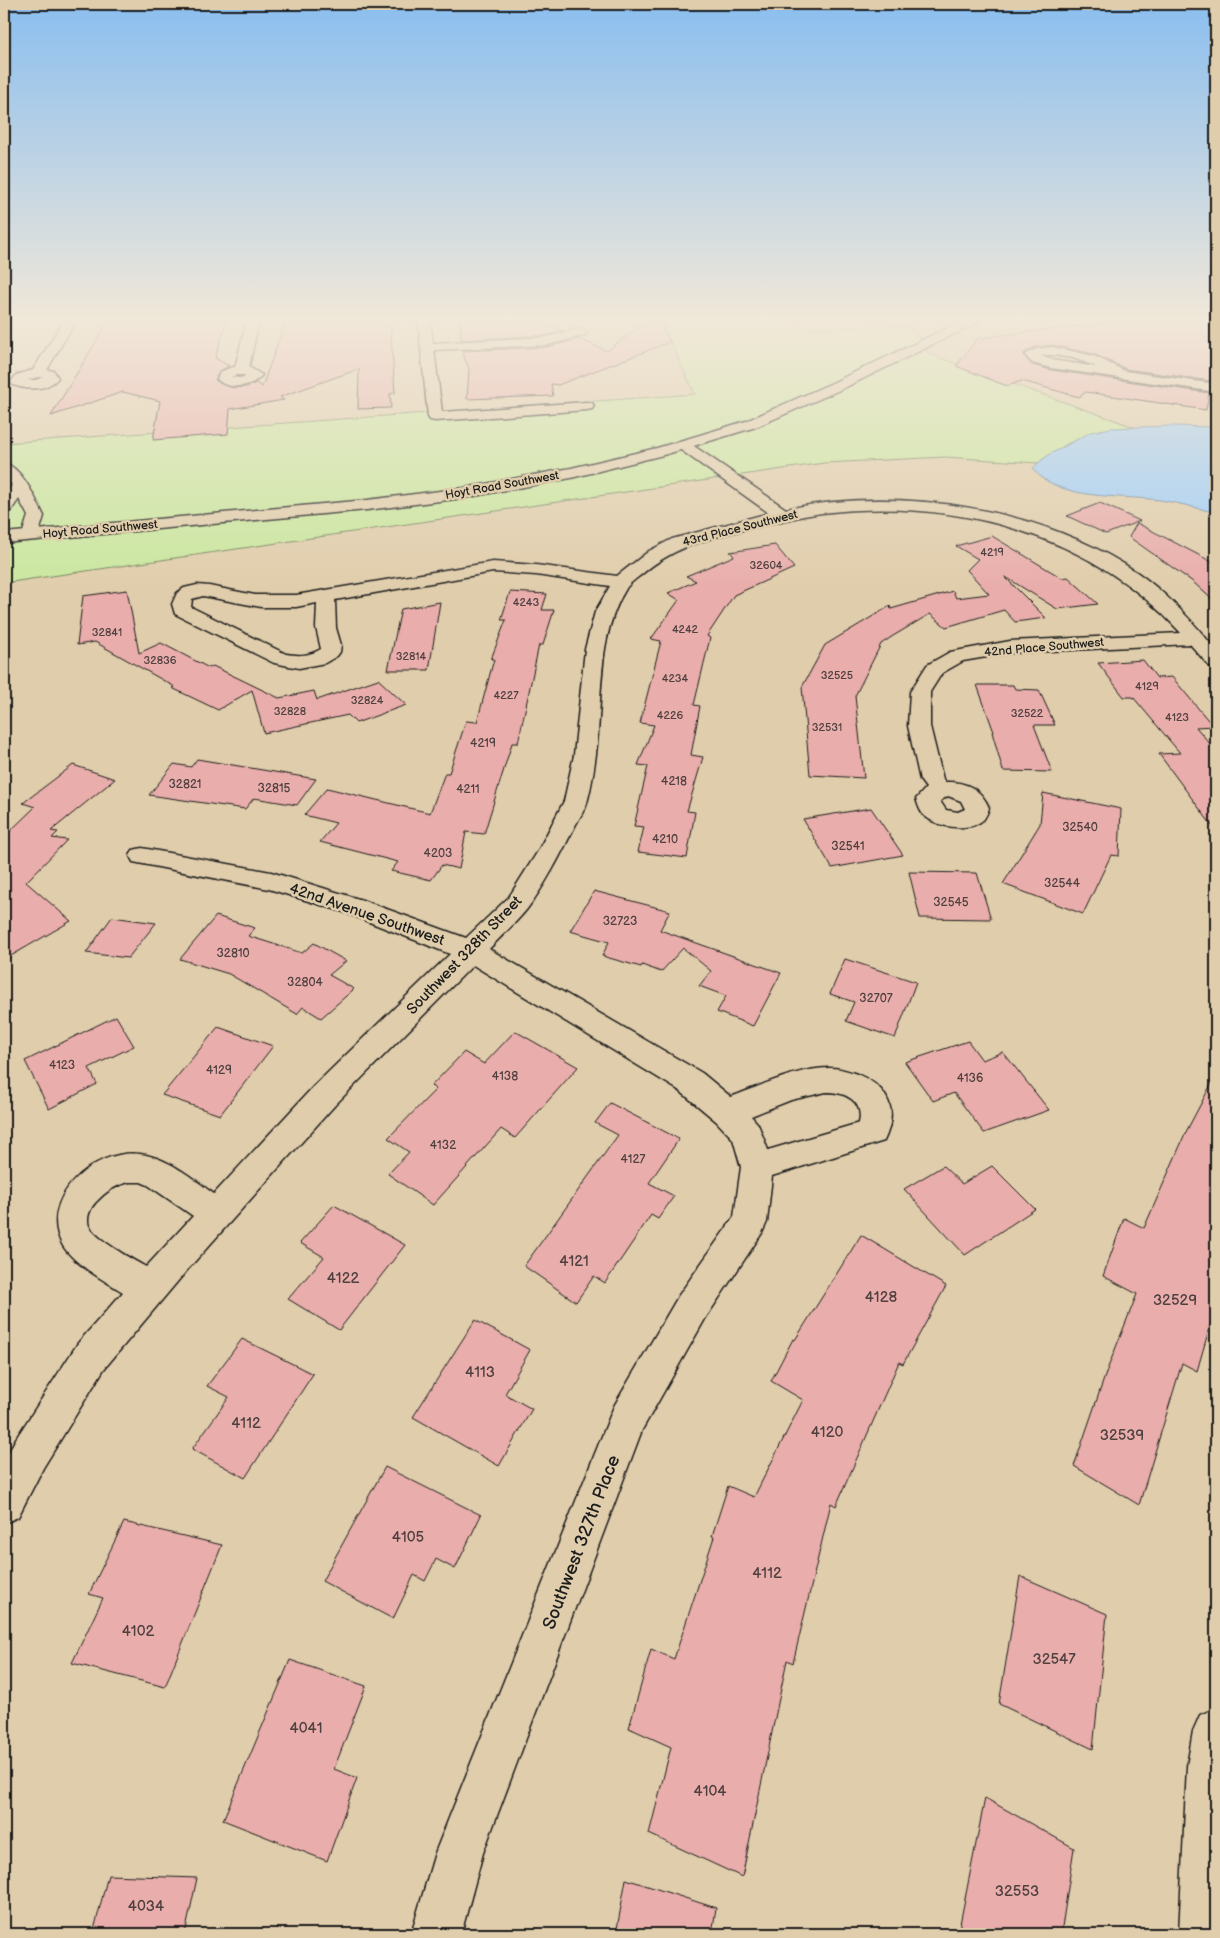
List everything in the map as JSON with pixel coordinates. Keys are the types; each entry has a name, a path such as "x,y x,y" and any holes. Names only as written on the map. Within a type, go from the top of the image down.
{"street":[{"path":"434,410 435,417 526,410"},
{"name":"Hoyt Road Southwest","path":"4,538 367,505 464,493 571,473 662,452 751,424 781,410"},
{"path":"683,445 783,515"},
{"path":"662,452 711,484"},
{"path":"4,468 20,485 36,516 31,535"},
{"path":"4,508 20,485"},
{"name":"43rd Place Southwest","path":"621,582 660,552 691,538 783,515 833,507 879,505 930,507 984,516 1046,533 1093,554 1131,577 1174,612 1216,662"},
{"path":"740,508 757,522"},
{"path":"325,596 328,611 326,629 332,644 330,652 318,660 299,662 281,658 182,610 180,601 183,596 190,592 202,591 240,599 270,602 296,601 493,567 536,570 621,582"},
{"name":"Southwest 328th Street","path":"4,1503 29,1454 91,1356 216,1214 324,1096 518,903 550,852 576,801 585,755 595,649 605,612 621,582"},
{"name":"42nd Place Southwest","path":"939,790 932,780 919,726 920,692 934,669 957,656 1010,647 1196,638"},
{"name":"42nd Avenue Southwest","path":"142,856 271,880 353,906 471,951 691,1082 744,1137"},
{"path":"828,1080 857,1087 868,1094 876,1109 873,1132 744,1137 791,1088 828,1080"},
{"name":"Southwest 327th Place","path":"436,1934 459,1853 628,1419 692,1307 750,1222 744,1137"},
{"path":"149,1289 84,1245 75,1236 71,1223 74,1209 81,1195 92,1183 108,1174 124,1168 140,1168 153,1172 216,1214"},
{"path":"1204,1934 1210,1766 1216,1731"}],"green space":[{"path":"463,410 1087,410 1134,427 1100,430 1067,444 1038,463 945,457 824,463 4,583 4,443"}],"water":[{"path":"1216,427 1216,513 1160,500 1074,492 1058,487 1044,479 1033,469 1050,454 1091,432 1111,428"}],"building":[{"path":"54,410 68,410 51,416"},
{"path":"158,410 230,410 228,434 153,440"},
{"path":"1100,503 1140,521 1106,534 1067,516"},
{"path":"1137,523 1216,564 1216,603 1193,582 1129,537"},
{"path":"992,536 1062,578 1068,577 1098,604 1057,609 1004,576 1046,618 1015,622 1004,610 946,627 930,614 881,644 855,696 864,778 810,775 802,687 825,645 890,606 891,609 953,591 956,598 989,594 967,570 978,559 956,546"},
{"path":"775,545 794,568 734,595 707,636 710,638 694,705 700,706 691,755 703,757 687,811 695,812 687,858 638,852 644,827 634,826 648,766 638,765 654,725 640,723 661,641 651,639 679,600 668,593 696,581 686,576 734,556 730,552"},
{"path":"127,590 139,653 161,643 209,668 213,666 279,698 314,691 317,700 378,679 406,705 356,723 348,715 264,733 252,690 218,710 172,688 175,687 95,642 77,645 83,596"},
{"path":"510,592 547,594 542,610 554,610 543,645 539,645 518,743 512,743 484,834 466,832 459,869 442,865 431,880 391,871 398,862 320,842 336,823 304,815 327,788 430,813 445,773 449,773 466,721 477,722 494,659 491,659 506,620 501,620"},
{"path":"440,602 429,670 388,670 401,609"},
{"path":"1143,660 1157,678 1172,677 1213,726 1196,727 1216,751 1216,831 1159,754 1180,753 1133,697 1124,697 1098,663"},
{"path":"977,685 1013,685 1015,689 1039,690 1055,725 1034,725 1052,772 1003,771 992,732 994,732"},
{"path":"197,759 316,779 297,805 254,798 245,809 149,795 174,764 191,767"},
{"path":"73,765 115,779 51,831 58,832 52,838 67,840 26,882 71,921 4,960 4,837 35,807 23,803"},
{"path":"1043,793 1121,809 1119,856 1111,855 1083,914 1003,884 1040,824"},
{"path":"871,808 903,855 832,868 803,819"},
{"path":"909,872 977,873 991,919 920,918"},
{"path":"594,891 670,911 660,930 781,973 753,1026 717,1012 726,996 699,986 711,971 683,948 661,972 642,965 641,967 602,956 609,942 570,931"},
{"path":"216,916 255,928 248,936 302,953 314,943 346,961 329,975 354,989 321,1018 303,1007 297,1014 229,974 180,959"},
{"path":"112,917 156,923 128,958 86,953"},
{"path":"845,959 916,982 895,1038 846,1021 854,1002 830,994"},
{"path":"116,1016 134,1046 89,1068 97,1084 49,1109 25,1061"},
{"path":"218,1027 273,1046 220,1115 162,1095"},
{"path":"515,1031 578,1067 515,1138 501,1129 433,1205 388,1174 409,1152 388,1138 436,1089 431,1086 464,1052 484,1064"},
{"path":"968,1041 982,1060 1003,1052 1049,1110 984,1133 954,1093 933,1101 905,1062"},
{"path":"1216,1075 1216,1305 1197,1371 1182,1363 1139,1505 1074,1466 1107,1370 1137,1294 1103,1276 1124,1218 1144,1228 1187,1130"},
{"path":"610,1103 679,1139 649,1183 674,1196 658,1219 651,1215 605,1283 594,1276 576,1302 524,1266 618,1135 595,1123"},
{"path":"943,1166 962,1184 992,1166 1035,1209 965,1255 904,1189"},
{"path":"334,1205 405,1245 339,1330 288,1299 324,1257 300,1243"},
{"path":"861,1235 946,1286 903,1364 899,1362 836,1506 831,1503 793,1663 787,1660 742,1877 649,1834 671,1747 629,1728 651,1649 674,1659 714,1537 712,1536 728,1486 754,1497 803,1400 771,1381 793,1339 795,1340"},
{"path":"475,1320 530,1350 505,1394 532,1409 499,1466 413,1417"},
{"path":"242,1339 313,1374 245,1478 192,1449 229,1397 207,1386"},
{"path":"385,1467 481,1515 455,1569 436,1559 425,1581 414,1575 393,1619 322,1581"},
{"path":"124,1522 222,1545 165,1687 72,1663 103,1598 89,1594"},
{"path":"1020,1576 1107,1614 1093,1749 999,1704"},
{"path":"290,1660 366,1686 334,1769 357,1778 327,1861 223,1820"},
{"path":"985,1798 1074,1848 1061,1934 958,1934"},
{"path":"108,1875 197,1878 185,1934 93,1934"},
{"path":"626,1879 716,1908 712,1934 616,1934"}]}
